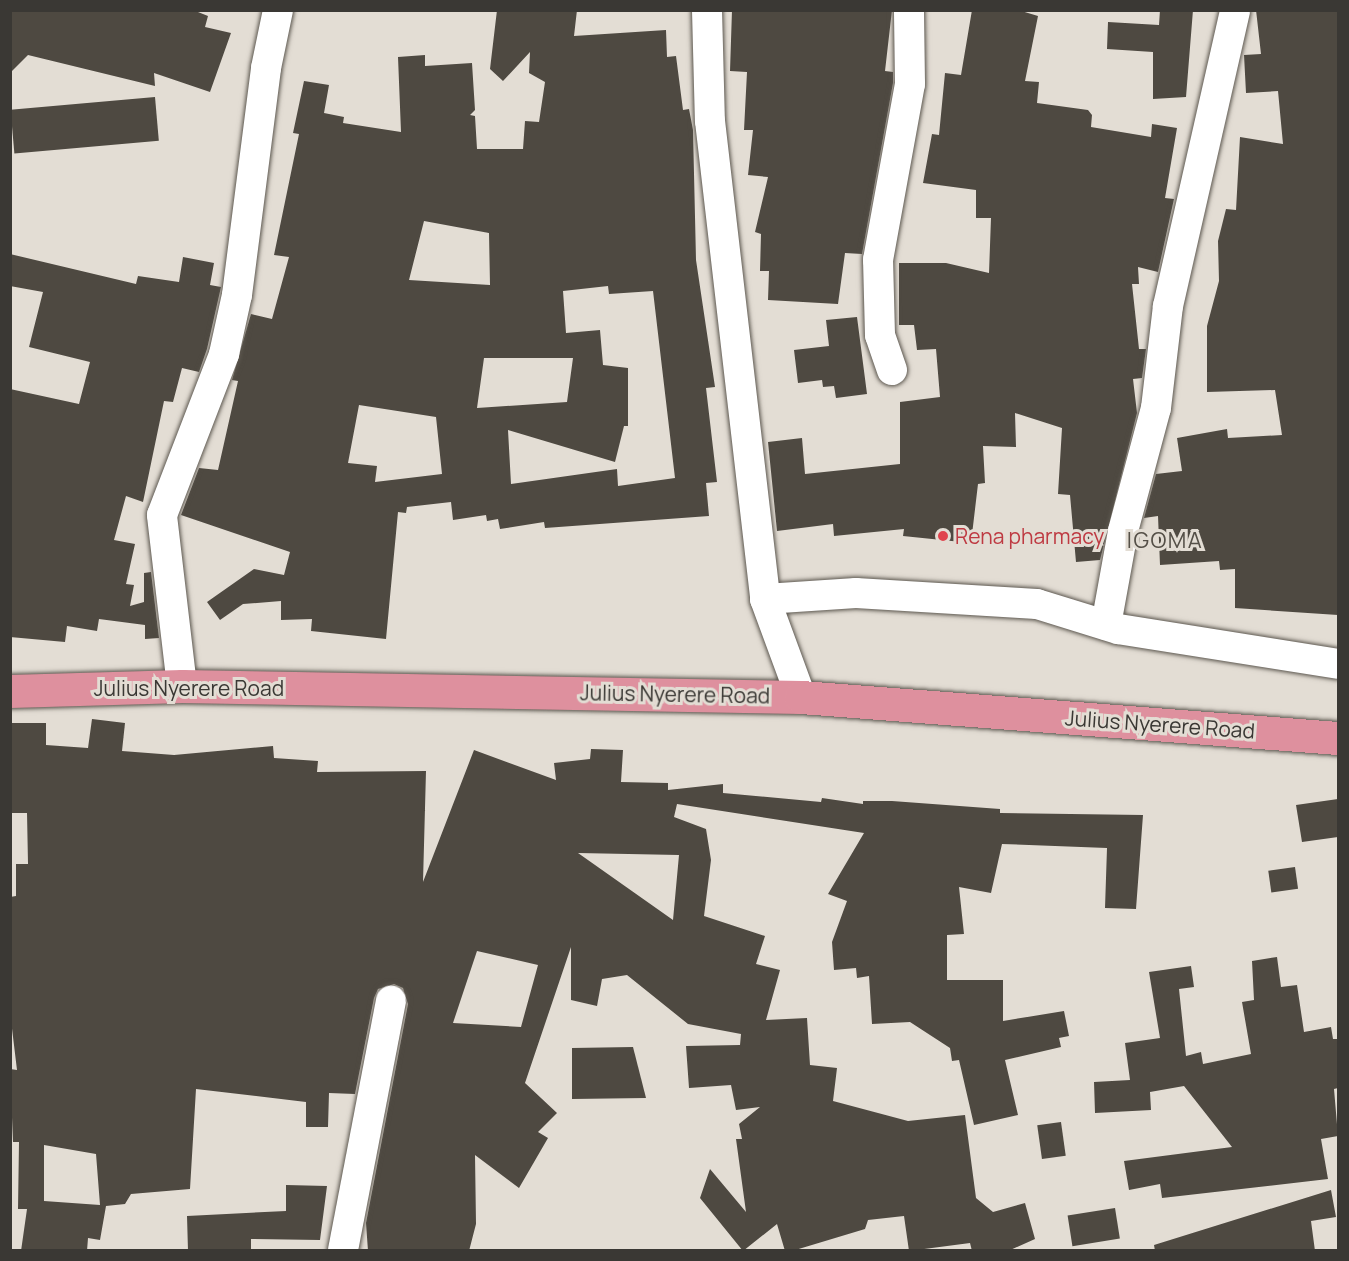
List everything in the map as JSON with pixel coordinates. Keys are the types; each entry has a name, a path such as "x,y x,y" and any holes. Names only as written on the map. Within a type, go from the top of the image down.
{"highway":[{"name":"Julius Nyerere Road","path":"10,691 182,686 801,697 1338,738"}],"street":[{"path":"182,686 162,515 224,354 237,295 266,68 278,10"},
{"path":"707,10 710,121 765,599 801,697"},
{"path":"892,370 880,335 878,260 910,84 909,10"},
{"path":"1106,625 1123,531 1156,408 1168,306 1235,10"},
{"path":"765,599 856,593 1037,604 1106,625 1338,664"},
{"path":"343,1251 391,1001"}],"building":[{"path":"10,10 193,10 208,16 205,27 231,33 210,92 154,73 155,86 28,55 10,73"},
{"path":"497,10 577,10 574,36 666,30 667,57 676,56 683,110 689,109 693,130 696,260 715,387 706,388 717,482 706,483 709,516 545,528 544,522 500,529 498,519 487,521 486,515 453,520 451,502 407,507 406,513 398,512 386,639 311,631 312,619 281,620 281,601 243,604 220,620 207,602 254,569 284,575 290,552 181,515 199,468 218,470 238,381 232,380 251,314 272,319 289,257 274,255 299,134 293,133 304,81 329,85 324,113 344,117 343,123 401,132 398,57 425,55 425,66 472,63 475,110 470,115 475,116 477,149 523,149 525,121 539,122 545,82 529,73 530,52 503,81 490,69","holes":["424,221 489,233 490,285 409,280","608,286 609,294 653,291 675,478 618,486 617,469 511,484 508,430 615,462 624,426 628,426 628,368 603,365 600,330 566,333 563,291","484,358 573,358 567,402 477,408","359,405 436,417 442,474 375,482 377,466 348,463"]},
{"path":"732,10 892,10 885,71 893,72 893,83 862,254 845,253 838,304 768,300 769,271 760,271 761,234 755,232 768,177 748,175 753,130 744,130 747,72 730,71"},
{"path":"972,10 1018,10 1038,16 1025,81 1039,82 1037,103 1088,110 1092,115 1091,127 1151,137 1152,124 1177,128 1165,198 1174,199 1158,272 1138,267 1139,284 1132,284 1139,349 1146,349 1142,378 1133,379 1137,413 1100,560 1076,562 1070,495 1058,494 1062,428 1015,413 1016,447 983,446 985,483 978,484 971,543 903,536 904,529 834,536 833,524 777,531 768,442 802,438 805,474 900,464 900,402 940,397 936,349 917,350 914,325 899,325 899,263 946,263 989,273 991,218 976,218 976,190 923,183 932,134 939,135 945,73 961,75"},
{"path":"1160,10 1193,10 1186,97 1153,99 1153,52 1107,49 1108,22 1159,25"},
{"path":"1256,10 1338,10 1338,615 1235,608 1235,569 1220,570 1219,561 1160,565 1158,516 1144,518 1156,474 1182,471 1177,438 1227,429 1228,438 1282,435 1275,390 1207,392 1207,326 1219,281 1218,241 1226,209 1236,210 1240,137 1283,144 1278,91 1246,93 1244,55 1261,54"},
{"path":"155,97 159,141 14,153 11,110"},
{"path":"10,254 136,284 138,276 179,282 183,257 214,263 210,285 221,287 207,349 199,372 182,368 173,402 164,401 143,502 126,496 114,540 135,544 126,584 134,585 130,606 144,602 144,573 151,572 159,638 145,639 145,625 99,619 97,631 67,626 65,642 10,637 10,389 79,404 90,362 29,347 43,292 10,286"},
{"path":"857,317 867,394 836,398 834,386 823,387 822,380 798,383 794,350 829,346 826,320"},
{"path":"92,719 125,723 122,751 174,755 273,746 274,758 318,761 317,772 426,771 423,882 474,750 556,780 554,763 590,759 591,749 623,750 621,782 668,783 668,790 723,784 723,793 821,802 822,798 863,804 863,801 892,801 1000,809 1000,813 1143,815 1136,909 1105,908 1107,848 1002,844 991,893 959,887 964,934 947,935 947,980 1003,980 1003,1021 1064,1011 1069,1036 1059,1038 1061,1047 1005,1060 1018,1115 974,1125 959,1060 952,1061 950,1048 910,1022 872,1024 869,976 857,978 856,968 834,970 832,942 847,901 828,894 864,833 677,804 674,817 706,829 711,860 704,916 765,936 756,964 780,970 766,1020 807,1018 810,1065 837,1068 833,1101 908,1121 965,1115 976,1198 993,1212 1025,1203 1035,1239 1008,1251 972,1251 970,1243 909,1251 904,1216 868,1220 865,1229 792,1251 785,1251 777,1224 743,1251 700,1198 710,1169 746,1212 736,1139 742,1139 739,1124 760,1107 736,1110 731,1085 689,1088 686,1046 740,1045 741,1034 688,1024 627,975 602,979 597,1006 571,1000 571,947 525,1083 557,1113 538,1132 548,1138 519,1188 475,1155 476,1224 469,1251 368,1251 366,1223 408,1004 403,988 394,984 378,989 374,998 355,1094 329,1093 328,1127 306,1127 306,1102 196,1089 190,1189 131,1194 125,1204 106,1206 100,1240 88,1238 87,1251 21,1251 27,1209 18,1209 19,1142 13,1142 10,1069 17,1070 10,1012 10,897 16,896 16,864 28,864 27,813 10,813 10,723 46,723 46,745 88,748","holes":["578,853 679,855 673,920","477,951 538,965 521,1027 453,1023","44,1145 96,1154 100,1205 44,1201"]},
{"path":"1338,799 1338,837 1302,842 1296,805"},
{"path":"1295,867 1298,889 1271,893 1268,871"},
{"path":"1277,957 1281,987 1297,985 1304,1032 1331,1027 1333,1039 1338,1039 1338,1088 1334,1089 1338,1136 1321,1139 1328,1179 1162,1198 1160,1184 1129,1190 1124,1161 1232,1147 1184,1086 1150,1092 1151,1110 1095,1113 1094,1082 1130,1080 1125,1043 1160,1038 1149,972 1191,966 1194,987 1179,989 1186,1056 1201,1052 1203,1064 1251,1054 1242,1002 1254,1000 1252,961"},
{"path":"633,1047 646,1098 572,1099 572,1048"},
{"path":"1061,1122 1066,1156 1042,1159 1037,1125"},
{"path":"286,1185 327,1186 320,1240 251,1239 251,1251 188,1251 187,1216 286,1211"},
{"path":"1331,1190 1336,1217 1311,1221 1315,1251 1155,1251 1154,1245"},
{"path":"1115,1208 1120,1239 1072,1246 1068,1216"}],"place":[{"name":"Rena pharmacy","path":"943,536"}],"district":[{"name":"IGOMA","path":"1165,541"}]}
